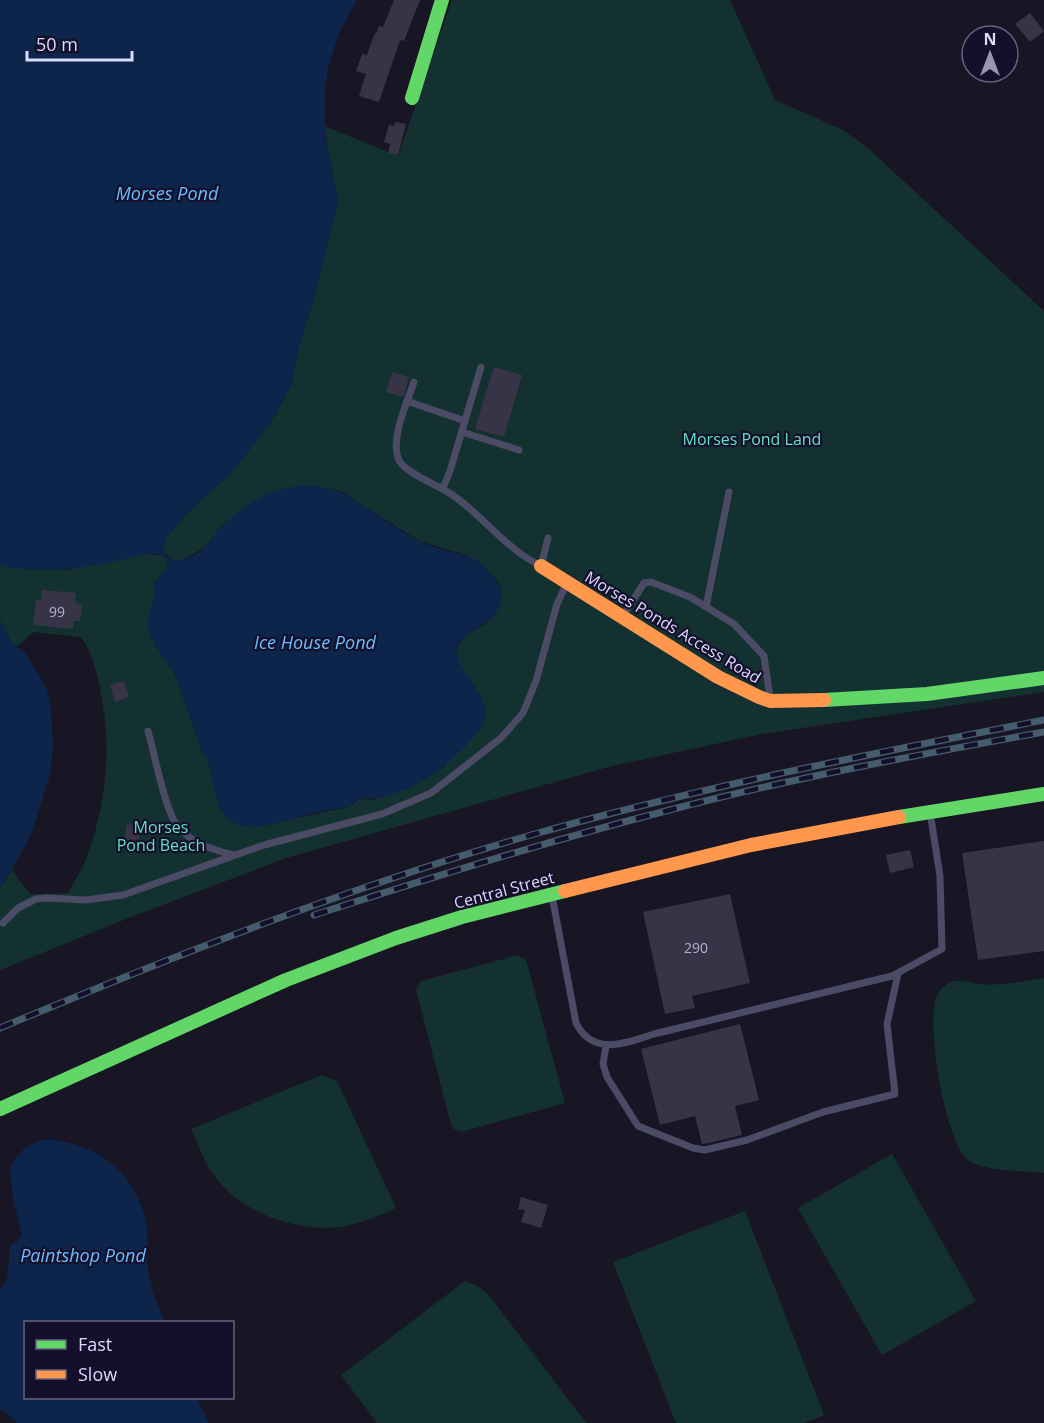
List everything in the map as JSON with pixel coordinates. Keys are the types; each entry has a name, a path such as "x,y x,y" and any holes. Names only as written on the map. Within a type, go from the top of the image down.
{"main road":[{"path":"412,98 442,0"},
{"name":"Morses Ponds Access Road","path":"541,566 733,685 770,701 911,696 1044,678"},
{"name":"Central Street","path":"0,1109 286,980 396,938 551,893 751,844 1044,794"}],"lane":[{"path":"442,488 450,471 481,367"},
{"path":"414,382 399,426 398,458 403,466 461,501 515,551 541,566 548,538"},
{"path":"407,401 465,421"},
{"path":"462,432 519,450"},
{"path":"706,607 729,492"},
{"path":"623,616 644,583 651,582 690,597 734,624 764,656 770,701"},
{"path":"3,923 18,908 36,900 46,898 86,900 123,895 234,855 395,810 422,799 450,780 501,738 523,712 536,681 557,604 568,583"},
{"path":"148,731 169,808 176,824 201,844 234,855"},
{"path":"551,893 576,1023 580,1032 606,1046 623,1044 654,1034 898,974 942,949 940,876 930,812"},
{"path":"606,1046 603,1064 607,1077 638,1126 693,1148 705,1150 747,1140 823,1112 895,1094 887,1024 898,974"}],"green space":[{"name":"Morses Pond Land","path":"452,0 730,0 775,100 843,130 869,149 1044,311 1044,692 762,734 612,766 286,858 0,970 0,889 12,870 30,894 68,893 83,866 94,836 103,794 106,773 106,730 104,709 93,661 81,637 33,632 18,646 13,645 0,620 0,566 67,570 143,554 163,555 168,567 153,584 153,600 148,619 152,638 175,675 212,773 222,813 254,827 348,807 360,799 373,800 406,789 424,780 444,767 484,706 459,664 456,650 465,636 487,623 498,607 502,589 495,578 482,564 466,555 419,541 340,491 317,487 293,487 270,494 241,510 219,529 207,546 183,560 176,562 173,560 165,553 163,546 167,537 187,513 230,474 265,430 292,383 299,346 316,291 338,202 324,126 398,156"},
{"path":"518,955 526,960 565,1103 461,1132 452,1128 416,990 421,981"},
{"path":"1044,978 1044,1173 974,1164 959,1148 945,1108 934,1036 933,1016 936,998 942,988 953,982 996,984"},
{"path":"322,1075 337,1081 396,1208 361,1222 340,1227 321,1228 284,1222 248,1206 219,1182 208,1167 191,1129"},
{"path":"892,1154 976,1301 882,1355 798,1208"},
{"path":"745,1211 824,1415 804,1423 676,1423 613,1262"},
{"path":"465,1281 476,1285 488,1294 586,1423 377,1423 341,1375"}],"water":[{"name":"Morses Pond","path":"0,0 357,0 339,32 328,67 325,89 325,134 338,202 316,291 299,346 292,383 276,414 254,445 230,474 187,513 167,537 163,546 170,559 183,560 209,544 227,521 254,501 280,490 311,486 328,488 344,494 403,533 433,546 465,555 483,565 502,589 501,602 491,618 461,641 456,650 462,666 484,704 485,720 479,731 462,750 442,768 420,782 380,798 363,798 349,807 255,827 235,823 227,818 220,808 209,765 175,675 156,647 148,629 153,584 168,567 167,560 157,554 149,554 69,569 36,570 0,566"},
{"path":"0,620 13,645 23,650 46,687 51,709 53,747 50,775 31,835 0,889"},
{"name":"Paintshop Pond","path":"49,1139 85,1148 101,1156 126,1178 142,1209 148,1238 147,1265 157,1303 165,1321 24,1321 24,1399 197,1399 209,1423 18,1423 0,1408 0,1290 7,1279 10,1246 22,1235 12,1194 10,1168 25,1148"}],"building":[{"path":"394,0 420,0 404,41 400,40 379,102 359,96 366,74 356,71 362,54 367,55 379,26 383,27"},
{"path":"1030,13 1044,31 1030,42 1020,30 1020,24 1015,24"},
{"path":"395,122 406,124 398,155 388,153 390,144 384,142 389,125 394,126"},
{"path":"494,367 522,375 504,437 475,429"},
{"path":"392,372 409,377 403,397 386,392"},
{"path":"42,590 76,593 75,603 82,604 80,621 74,621 73,629 33,625 36,600 41,600"},
{"path":"124,681 129,697 115,702 110,685"},
{"path":"127,824 142,827 138,843 124,840"},
{"path":"1044,841 1044,951 978,960 962,853"},
{"path":"910,850 914,867 890,873 886,855"},
{"path":"730,894 750,983 692,996 695,1008 665,1014 643,912"},
{"path":"740,1024 759,1100 735,1106 742,1135 702,1144 695,1116 660,1125 641,1049"},
{"path":"521,1197 548,1205 541,1228 521,1222 525,1210 518,1209"}],"railway":[{"path":"0,1028 262,924 463,855 594,818 722,786 1044,720"},
{"path":"314,915 531,848 709,800 852,768 1044,732"}],"traffic: fast":[{"path":"412,98 442,0"},
{"path":"824,700 927,694 1044,678"},
{"path":"899,817 1044,794"},
{"path":"0,1109 286,980 396,938 462,917 565,891"}],"traffic: slow":[{"path":"541,566 718,677 759,697 770,701 824,700"},
{"path":"565,891 751,845 899,817"}],"water label":[{"name":"Ice House Pond","path":"315,643"}],"park label":[{"name":"Morses Pond Beach","path":"161,836"}]}
